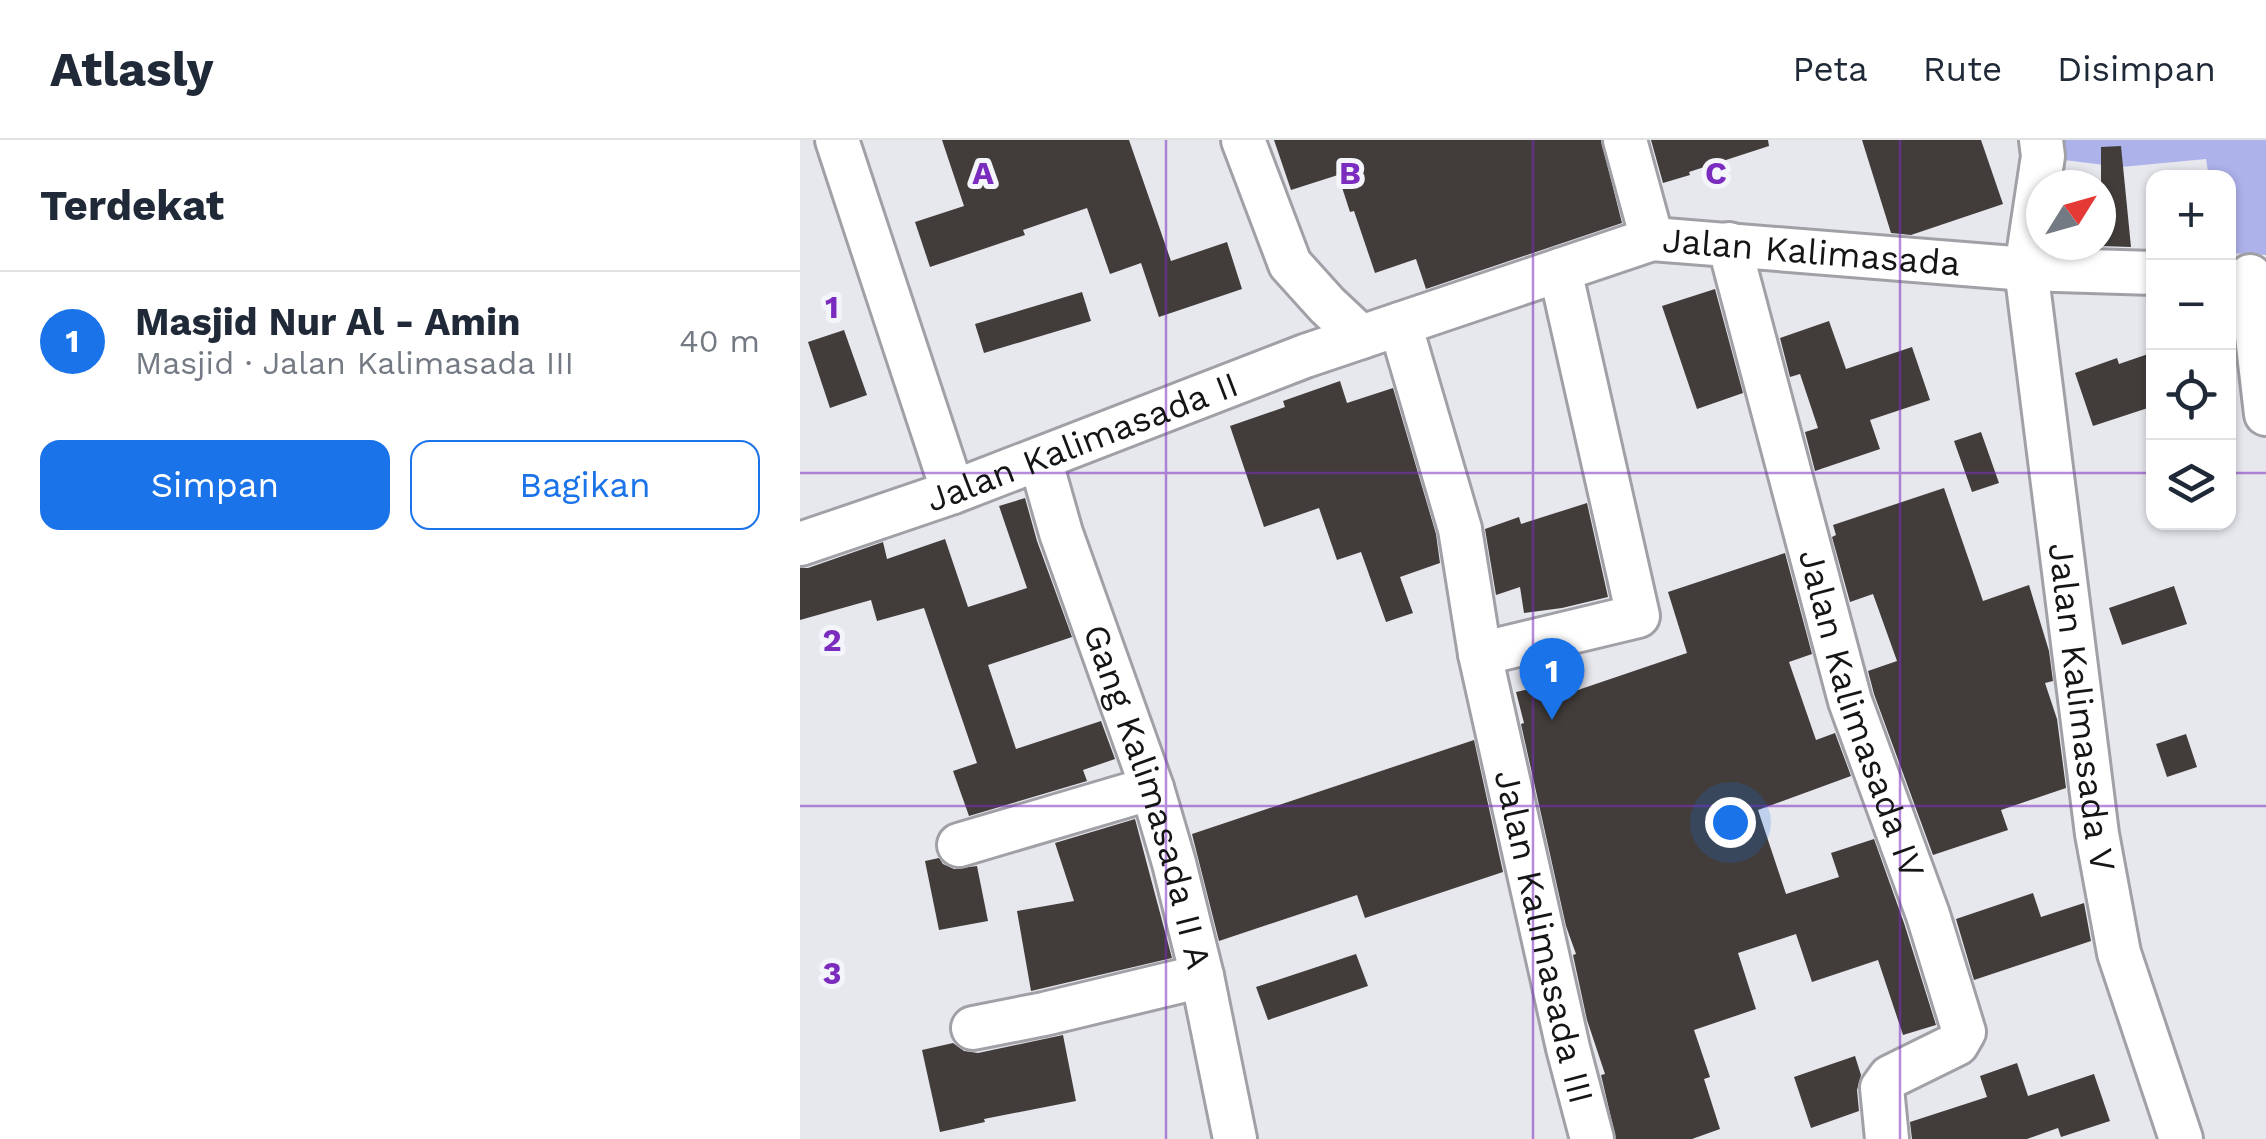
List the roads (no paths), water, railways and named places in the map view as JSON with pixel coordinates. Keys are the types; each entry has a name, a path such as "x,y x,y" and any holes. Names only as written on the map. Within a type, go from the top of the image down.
{"street":[{"path":"836,140 953,492"},
{"path":"1243,140 1290,264 1327,305 1381,330"},
{"path":"1625,140 1652,239"},
{"name":"Jalan Kalimasada V","path":"2041,140 2044,156 2026,269 2105,884 2120,952 2181,1139"},
{"name":"Jalan Kalimasada","path":"1381,330 1652,239 2026,269 2146,273"},
{"name":"Jalan Kalimasada IV","path":"1728,244 1850,701 1928,915 1964,1032 1957,1044 1884,1082 1886,1139"},
{"path":"1480,654 1638,616 1560,270"},
{"path":"2248,276 2266,414"},
{"name":"Jalan Kalimasada II","path":"800,544 953,492 1381,330"},
{"name":"Jalan Kalimasada III","path":"1381,330 1460,530 1480,654 1592,1139"},
{"name":"Gang Kalimasada II A","path":"1040,459 1061,533 1152,788 1202,976 1235,1139"},
{"path":"959,845 1152,788"},
{"path":"973,1028 1202,976"}],"place":[{"name":"Masjid Nur Al - Amin","path":"1552,720"}]}
